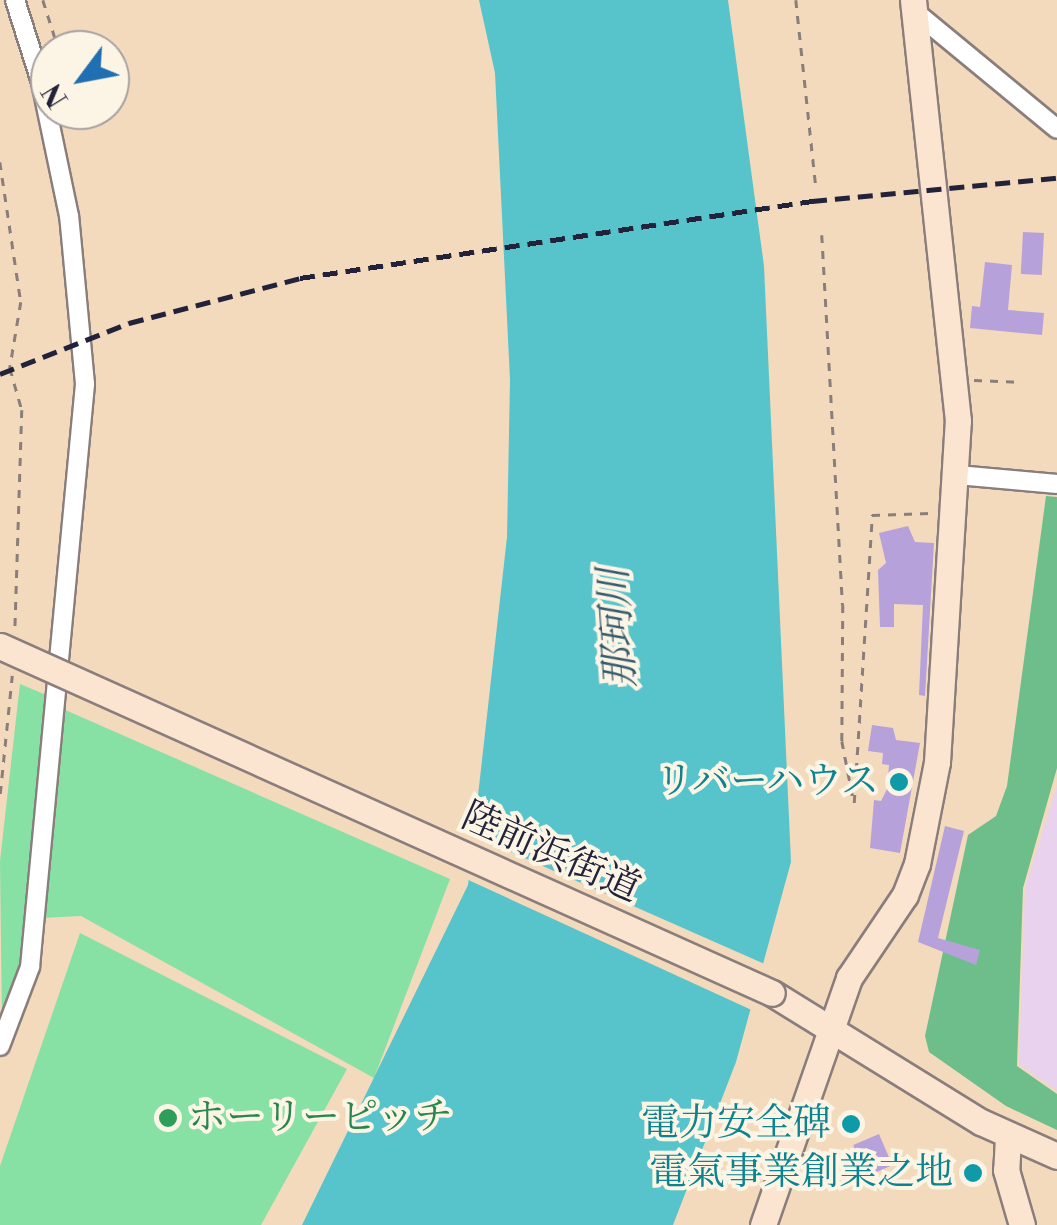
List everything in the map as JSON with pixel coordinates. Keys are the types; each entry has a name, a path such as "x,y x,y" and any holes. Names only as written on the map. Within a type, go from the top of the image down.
{"street":[{"path":"0,1046 30,966 85,384 69,216 41,82 15,0"},
{"path":"914,6 1057,128"},
{"path":"762,1225 849,978 904,894 921,844 946,681 958,475 956,379 914,6"},
{"path":"958,475 1057,484"},
{"name":"陸前浜街道","path":"9,649 772,993 832,1024 1008,1137 1057,1156"},
{"path":"1008,1137 1006,1170 1022,1225"}],"path":[{"path":"43,0 53,30"},
{"path":"796,0 816,188"},
{"path":"0,162 21,302 10,368 22,410 0,794"},
{"path":"822,235 843,605 842,741 854,804 872,516 956,512"},
{"path":"956,379 1022,382"}],"shaded area":[{"path":"1057,785 1057,1091 1019,1065 1025,888"}],"green space":[{"path":"1046,496 1057,497 1057,768 1023,888 1017,1066 1057,1094 1057,1130 1006,1106 929,1052 925,1036 968,835 996,816 1007,786"},
{"path":"20,684 51,697 27,962 2,1020 0,861"},
{"path":"63,709 450,879 374,1078 81,916 42,918"},
{"name":"ホーリーピッチ","path":"80,933 347,1069 261,1225 0,1225 0,1166"}],"water":[{"name":"那珂川","path":"479,0 728,0 764,266 791,862 736,1062 673,1225 302,1225 468,885 507,537 510,380 495,73"}],"pier":[{"path":"470,834 769,966 756,1012 464,878"}],"building":[{"path":"1023,232 1044,233 1042,275 1021,274"},
{"path":"985,262 1012,265 1008,310 1044,313 1042,335 970,328 972,306 980,307"},
{"path":"908,526 915,542 934,543 925,696 919,695 923,605 894,604 894,627 880,627 878,570 886,563 879,533"},
{"name":"リバーハウス","path":"872,725 893,728 896,740 920,743 900,853 870,848 874,800 881,801 887,789 889,765 882,764 883,753 868,751"},
{"path":"945,826 964,831 938,938 980,950 976,965 918,942"},
{"path":"879,1134 892,1165 867,1176 853,1145"}],"railway":[{"path":"0,374 129,323 300,278 812,201 1057,178"}],"place":[{"name":"リバーハウス","path":"899,782"},
{"name":"ホーリーピッチ","path":"168,1118"},
{"name":"電力安全碑","path":"851,1124"},
{"name":"電氣事業創業之地","path":"973,1173"}]}
